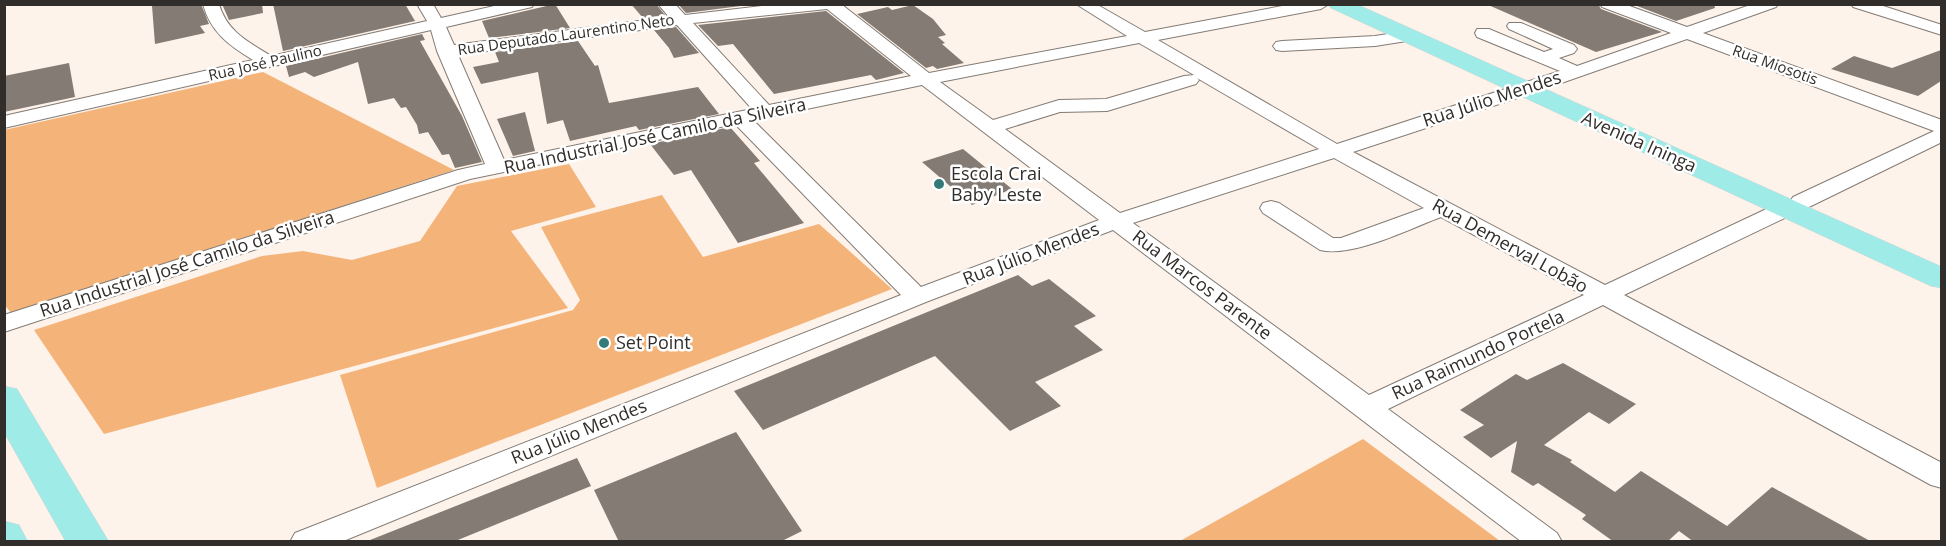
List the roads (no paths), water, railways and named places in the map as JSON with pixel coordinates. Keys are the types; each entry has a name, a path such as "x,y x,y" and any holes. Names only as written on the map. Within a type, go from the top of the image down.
{"main road":[{"name":"Avenida Ininga","path":"1338,4 1793,205 1941,264"},
{"name":"Avenida Ininga","path":"1357,4 1531,88"},
{"name":"Avenida Ininga","path":"1793,205 1941,279"},
{"path":"4,398 88,542"},
{"path":"4,537 7,542"}],"street":[{"path":"211,4 213,17 227,35 268,62"},
{"path":"425,4 437,25 446,51 498,169"},
{"name":"Rua José Paulino","path":"4,122 526,4"},
{"path":"666,4 765,112"},
{"name":"Rua Deputado Laurentino Neto","path":"446,51 680,20 830,4"},
{"name":"Rua Marcos Parente","path":"830,4 925,79 1546,542"},
{"name":"Rua Demerval Lobão","path":"1084,4 1138,38 1334,150 1941,477"},
{"name":"Rua Industrial José Camilo da Silveira","path":"4,324 465,174 925,79 1321,4"},
{"name":"Rua Miosotis","path":"1608,4 1941,127"},
{"name":"Rua Júlio Mendes","path":"306,542 917,297 1117,221 1531,88 1770,4"},
{"path":"1859,4 1941,30"},
{"path":"1515,26 1568,50 1545,58"},
{"path":"1483,33 1577,72"},
{"path":"1282,46 1407,36"},
{"path":"990,127 1059,106 1107,105 1190,81"},
{"path":"741,118 917,297"},
{"name":"Rua Raimundo Portela","path":"1366,408 1941,134"},
{"path":"1271,208 1328,245 1336,246 1441,209"}],"place":[{"name":"Escola Crai Baby Leste","path":"939,184"},
{"name":"Set Point","path":"604,343"}]}
